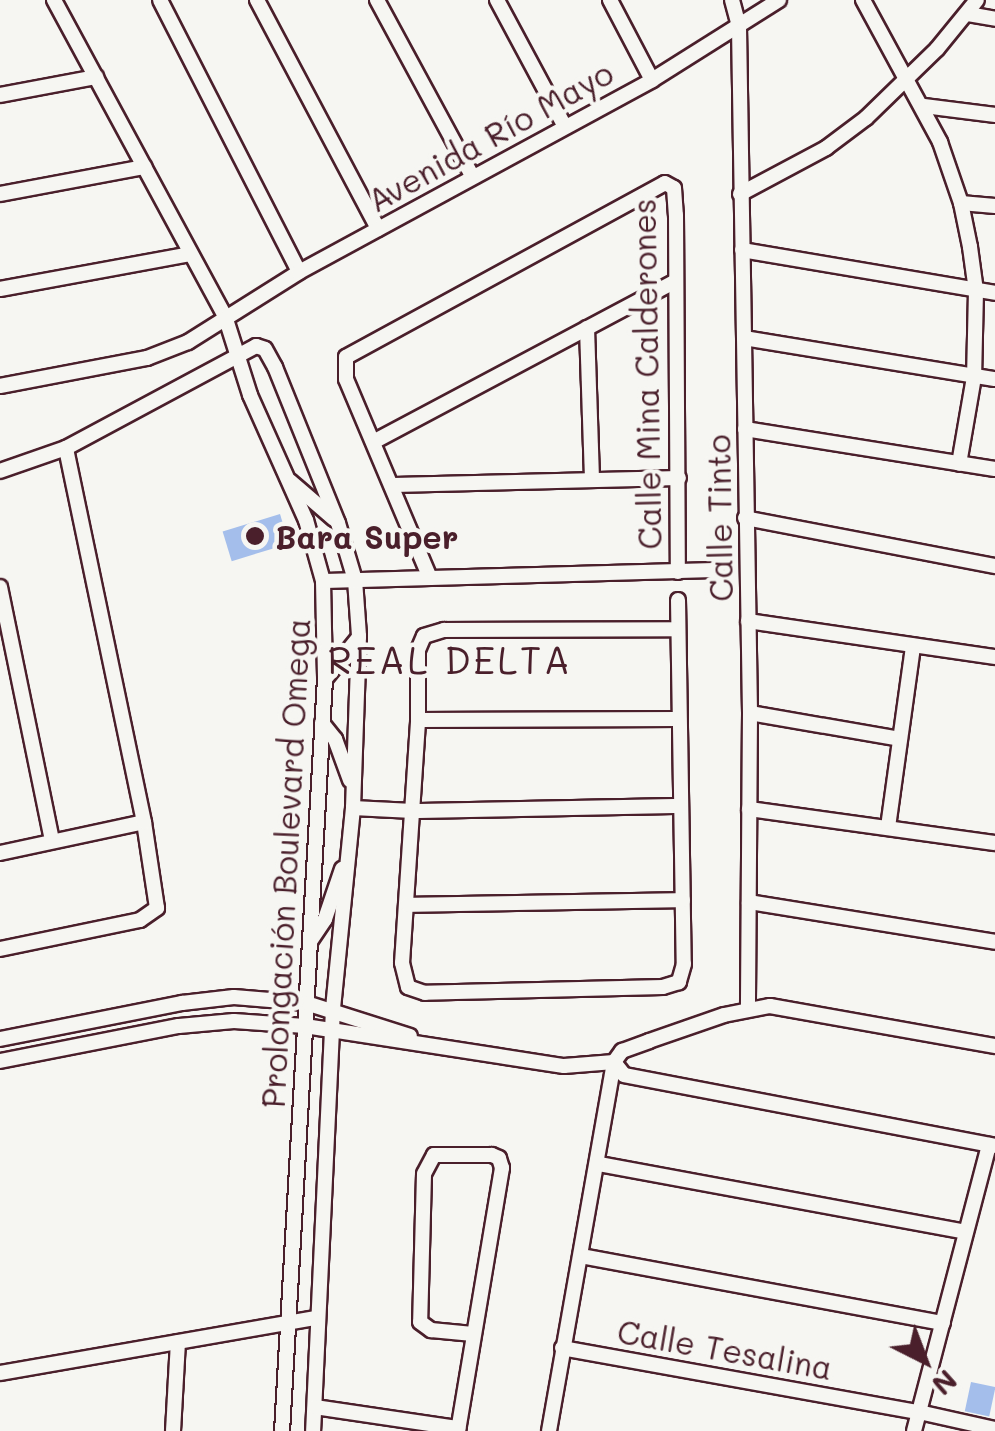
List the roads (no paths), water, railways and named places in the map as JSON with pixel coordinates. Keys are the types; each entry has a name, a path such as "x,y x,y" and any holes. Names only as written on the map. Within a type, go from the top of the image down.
{"street":[{"name":"Prolongación Boulevard Omega","path":"54,0 243,350 322,582 326,679 282,1431"},
{"path":"160,0 300,272"},
{"path":"258,0 378,228"},
{"path":"377,0 472,176"},
{"path":"496,0 564,126"},
{"path":"610,0 652,80"},
{"name":"Calle Tinto","path":"732,0 738,26 750,713 748,1008"},
{"name":"Avenida Río Mayo","path":"0,386 168,352 378,228 652,80 779,0"},
{"path":"863,0 905,82 924,106 961,202 976,292 974,377 959,464"},
{"path":"740,194 826,148 905,82 977,0"},
{"path":"968,14 995,18"},
{"path":"0,96 96,77"},
{"path":"924,106 995,116"},
{"path":"0,194 144,167"},
{"name":"Calle Mina Calderones","path":"430,578 342,363 346,357 665,182 674,188 678,572"},
{"path":"961,202 995,206"},
{"path":"742,250 995,293"},
{"path":"0,289 190,254"},
{"path":"375,441 676,281"},
{"path":"587,328 592,478"},
{"path":"744,338 995,379"},
{"name":"Prolongación Boulevard Omega","path":"243,350 260,346 268,354 338,523 354,580 359,636 353,808 333,1009 313,1431"},
{"path":"0,471 66,448 243,350"},
{"path":"745,429 995,469"},
{"path":"0,949 140,920 157,908 144,822 66,448"},
{"path":"394,485 680,478"},
{"path":"290,480 338,523"},
{"path":"745,518 995,566"},
{"path":"322,582 716,570"},
{"path":"0,588 52,842"},
{"path":"678,600 684,964 678,982 664,987 426,992 408,987 402,972 414,811 418,650 424,636 444,630 678,629"},
{"path":"748,620 995,657"},
{"path":"326,679 359,636"},
{"path":"888,827 914,646"},
{"path":"750,713 900,739"},
{"path":"418,720 679,719"},
{"path":"322,723 340,750 354,791"},
{"path":"353,808 414,811 680,806"},
{"path":"749,809 995,844"},
{"path":"0,853 144,822"},
{"path":"311,941 325,919 349,851"},
{"path":"408,905 683,900"},
{"path":"749,902 995,942"},
{"path":"0,1039 210,999 306,1003 439,1046"},
{"path":"0,1061 178,1026 234,1021 305,1026 539,1064 614,1062 635,1046 748,1008 770,1006 995,1046"},
{"path":"614,1062 624,1074 992,1145 914,1431"},
{"path":"550,1431 614,1062"},
{"path":"315,1406 458,1430 501,1162 486,1154 434,1155 424,1174 420,1322 431,1330 473,1334"},
{"path":"599,1164 966,1232"},
{"path":"581,1256 943,1323"},
{"path":"0,1374 316,1318"},
{"path":"173,1431 178,1342"},
{"name":"Calle Tesalina","path":"562,1348 919,1412 995,1430"}],"place":[{"name":"Bara Super","path":"255,536"}],"district":[{"name":"REAL DELTA","path":"450,660"}]}
